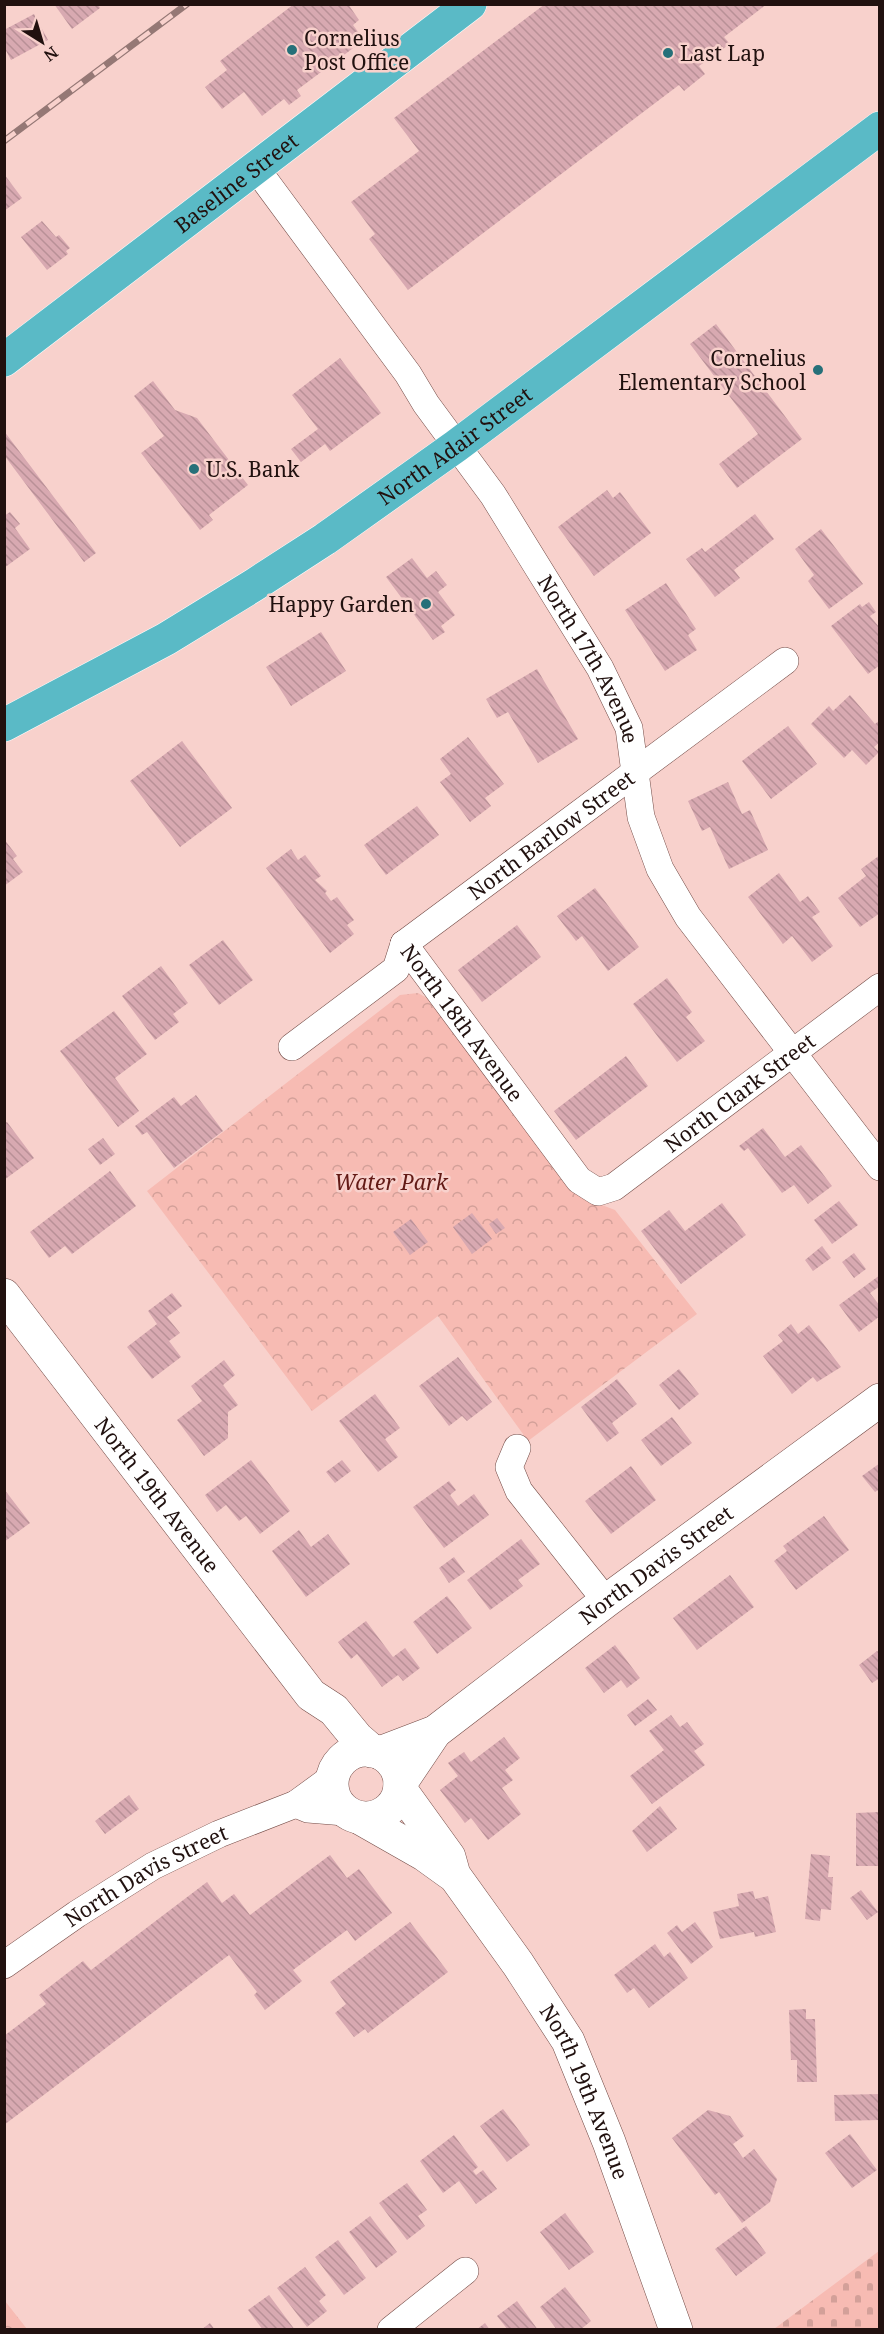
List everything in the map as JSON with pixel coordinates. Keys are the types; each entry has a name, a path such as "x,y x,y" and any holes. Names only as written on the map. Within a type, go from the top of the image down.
{"highway":[{"name":"Baseline Street","path":"4,360 470,4"},
{"name":"North Adair Street","path":"4,725 156,644 325,539 456,446 879,128"}],"main road":[{"name":"North 19th Avenue","path":"4,1295 311,1695 326,1734 335,1800 352,1815 418,1851 454,1875"},
{"name":"North Davis Street","path":"435,1732 606,1601 879,1400"},
{"name":"North 19th Avenue","path":"311,1695 334,1710 357,1738 394,1766 400,1786 449,1857 454,1875 518,1964 567,2041 609,2142 676,2330"},
{"path":"333,1774 343,1759 349,1755 364,1750 376,1752 435,1732"},
{"path":"352,1815 375,1817 383,1814 394,1803 410,1767 435,1732"}],"street":[{"name":"North 17th Avenue","path":"255,167 408,374 426,404 493,495 600,668 629,728 641,817 660,869 688,917 879,1167"},
{"name":"North Barlow Street","path":"404,944 786,662"},
{"name":"North 18th Avenue","path":"292,1047 396,969 404,944"},
{"name":"North 18th Avenue","path":"404,944 579,1180 598,1192"},
{"name":"North Clark Street","path":"598,1192 614,1187 879,987"},
{"path":"517,1448 509,1467 519,1491 606,1601"},
{"name":"North Davis Street","path":"4,1965 77,1914 153,1866 219,1834 296,1804 333,1774"},
{"path":"296,1804 308,1809 352,1815"},
{"path":"391,2330 465,2271"}],"green space":[{"name":"Water Park","path":"418,993 434,1002 594,1202 615,1210 697,1314 528,1441 438,1316 312,1411 147,1191 400,995"},
{"path":"879,2251 879,2329 774,2329"},
{"path":"5,2301 27,2329 5,2329"}],"building":[{"path":"54,4 98,4 100,8 72,29"},
{"name":"Cornelius Post Office","path":"294,4 348,4 359,20 353,25 364,40 297,90 301,96 289,105 284,99 262,116 244,92 222,109 205,87 227,70 220,61"},
{"path":"545,4 767,4 724,37 730,44 699,66 705,74 684,91 679,85 408,290 369,239 375,234 351,202 419,151 394,118"},
{"path":"34,14 48,40 11,60 4,47 4,30"},
{"path":"4,174 22,198 4,211"},
{"path":"42,221 70,248 66,251 68,254 47,270 21,237"},
{"path":"716,324 802,439 737,488 719,464 758,434 690,344"},
{"path":"340,358 381,413 330,451 325,444 301,462 291,449 318,429 292,395"},
{"name":"U.S. Bank","path":"153,381 175,410 197,418 248,485 209,515 213,520 200,530 141,453 164,436 134,396"},
{"path":"4,431 96,553 84,562 4,455"},
{"path":"607,490 613,498 620,492 651,533 594,576 558,527"},
{"path":"10,512 20,524 15,528 30,549 4,568 4,516"},
{"path":"755,514 774,539 734,570 740,578 715,597 686,559 702,548 705,552"},
{"path":"821,529 863,584 829,609 808,581 814,575 795,549"},
{"name":"Happy Garden","path":"412,558 427,578 436,571 447,585 438,592 455,615 441,626 445,632 433,640 386,577"},
{"path":"666,583 696,629 688,635 697,650 665,671 625,610"},
{"path":"869,602 876,612 870,616 880,628 880,665 868,674 831,626 860,604 862,607"},
{"path":"321,632 346,671 291,706 266,667"},
{"path":"537,669 578,739 538,763 508,712 497,718 486,699"},
{"path":"850,695 875,724 880,720 880,742 874,747 879,752 866,765 852,750 844,758 811,724 829,706 833,711"},
{"path":"788,726 817,764 771,799 742,761"},
{"path":"468,737 504,784 485,798 491,806 470,822 440,782 451,774 440,759"},
{"path":"182,741 232,808 180,847 130,781"},
{"path":"728,782 742,814 750,810 768,850 729,869 710,827 702,831 688,801"},
{"path":"417,806 439,835 386,875 364,845"},
{"path":"4,839 17,856 13,859 23,872 4,886"},
{"path":"291,849 298,860 305,855 321,876 315,880 327,891 325,893 331,901 337,897 354,920 347,925 354,934 330,953 266,868"},
{"path":"880,855 880,913 860,927 838,898 866,876 861,869"},
{"path":"779,873 800,902 808,896 820,912 812,917 833,946 812,962 792,936 783,944 748,897"},
{"path":"595,888 639,947 608,971 582,936 576,941 557,916"},
{"path":"517,925 541,957 482,1002 458,970"},
{"path":"223,940 253,980 219,1005 189,965"},
{"path":"161,966 188,1003 173,1014 179,1022 155,1040 122,996"},
{"path":"667,978 692,1012 686,1017 705,1041 677,1062 633,1004"},
{"path":"114,1011 147,1054 115,1078 139,1111 118,1127 60,1051"},
{"path":"626,1056 648,1086 576,1140 554,1111"},
{"path":"196,1095 223,1131 174,1168 147,1132 142,1135 135,1126 174,1097 181,1106"},
{"path":"7,1122 34,1158 4,1180 4,1124"},
{"path":"763,1128 785,1157 801,1145 832,1186 808,1204 794,1185 782,1193 748,1148 744,1151 739,1146"},
{"path":"103,1138 115,1154 100,1165 88,1149"},
{"path":"110,1171 136,1206 72,1254 65,1246 49,1258 30,1232"},
{"path":"839,1201 858,1225 832,1244 814,1220"},
{"path":"722,1203 746,1235 681,1284 641,1231 669,1210 685,1231"},
{"path":"472,1213 492,1239 472,1254 453,1227"},
{"path":"497,1218 505,1228 496,1234 489,1224"},
{"path":"411,1219 428,1242 410,1255 393,1232"},
{"path":"822,1246 831,1258 813,1271 805,1260"},
{"path":"854,1253 866,1269 854,1278 842,1262"},
{"path":"880,1275 880,1286 870,1293 880,1306 880,1316 859,1332 839,1305"},
{"path":"172,1293 182,1306 167,1317 180,1333 169,1341 181,1357 152,1379 127,1347 157,1324 148,1311"},
{"path":"791,1324 798,1334 809,1325 841,1367 817,1382 813,1377 792,1394 763,1356 783,1341 778,1335"},
{"path":"458,1357 492,1402 467,1421 462,1416 449,1426 419,1386"},
{"path":"224,1360 235,1375 223,1385 238,1405 228,1412 228,1438 204,1456 177,1420 202,1401 191,1386"},
{"path":"679,1369 699,1394 679,1410 659,1385"},
{"path":"617,1379 637,1404 612,1423 619,1433 607,1442 581,1407"},
{"path":"375,1394 400,1428 385,1439 398,1457 378,1472 339,1421"},
{"path":"672,1417 692,1443 661,1466 641,1440"},
{"path":"251,1460 290,1511 260,1534 246,1516 239,1521 226,1505 217,1512 205,1495"},
{"path":"342,1460 351,1471 335,1483 326,1472"},
{"path":"880,1463 880,1489 875,1492 862,1476"},
{"path":"631,1466 656,1500 611,1534 585,1501"},
{"path":"449,1481 456,1490 450,1495 458,1506 474,1494 489,1515 444,1548 413,1507"},
{"path":"4,1489 30,1523 4,1542"},
{"path":"824,1516 849,1550 796,1590 774,1561 787,1551 783,1546"},
{"path":"299,1530 311,1547 328,1534 350,1564 306,1597 272,1551"},
{"path":"521,1539 540,1564 518,1580 523,1586 490,1610 467,1580"},
{"path":"454,1557 465,1572 449,1583 439,1568"},
{"path":"730,1575 754,1607 697,1650 673,1618"},
{"path":"447,1596 472,1628 437,1654 413,1622"},
{"path":"366,1621 393,1657 405,1648 420,1668 403,1681 398,1675 382,1687 357,1654 351,1659 338,1642"},
{"path":"615,1645 640,1678 627,1688 621,1680 604,1693 585,1668"},
{"path":"877,1651 880,1653 880,1678 872,1683 859,1665"},
{"path":"648,1699 657,1710 635,1726 627,1715"},
{"path":"671,1715 680,1727 687,1722 704,1744 694,1751 705,1765 652,1804 630,1776 664,1750 649,1731"},
{"path":"504,1737 520,1758 505,1770 513,1780 502,1788 521,1814 488,1840 471,1818 465,1823 440,1790 458,1776 448,1763 464,1752 471,1762"},
{"path":"129,1795 139,1809 105,1834 95,1821"},
{"path":"660,1806 677,1829 647,1852 632,1831"},
{"path":"880,1812 880,1866 856,1866 856,1813"},
{"path":"811,1854 830,1856 828,1877 833,1877 831,1910 821,1909 820,1921 805,1919"},
{"path":"330,1855 347,1878 359,1869 392,1913 355,1941 347,1930 293,1970 302,1981 265,2010 254,1995 257,1992 229,1955 4,2125 4,2036 46,2004 39,1995 83,1961 91,1970 207,1882 222,1903 234,1894 250,1915"},
{"path":"861,1890 878,1912 867,1920 850,1898"},
{"path":"753,1891 755,1899 768,1896 776,1932 755,1937 754,1932 720,1939 713,1912 739,1906 737,1894"},
{"path":"410,1922 448,1972 368,2033 365,2029 354,2037 335,2013 346,2004 330,1982"},
{"path":"695,1922 713,1947 691,1964 667,1933 677,1925 682,1932"},
{"path":"655,1944 664,1957 670,1952 688,1978 649,2008 634,1988 627,1993 614,1975"},
{"path":"806,2009 806,2019 815,2019 817,2082 797,2082 797,2060 791,2060 789,2010"},
{"path":"880,2094 880,2120 835,2121 834,2095"},
{"path":"503,2109 530,2145 507,2162 480,2126"},
{"path":"708,2110 730,2116 744,2136 733,2144 743,2158 754,2149 777,2179 770,2202 742,2223 719,2192 715,2195 672,2138"},
{"path":"850,2134 877,2170 852,2188 825,2153"},
{"path":"454,2135 478,2167 473,2171 476,2175 483,2170 497,2189 476,2204 459,2181 443,2193 420,2161"},
{"path":"407,2183 427,2210 418,2216 425,2226 407,2240 379,2203"},
{"path":"565,2213 594,2252 569,2270 540,2232"},
{"path":"370,2216 397,2252 376,2268 349,2232"},
{"path":"746,2226 766,2253 736,2276 715,2249"},
{"path":"338,2240 366,2278 344,2295 315,2257"},
{"path":"305,2267 326,2295 319,2301 327,2311 307,2327 277,2288"},
{"path":"565,2287 591,2321 580,2330 557,2330 540,2307"},
{"path":"269,2295 295,2330 263,2330 248,2310"},
{"path":"517,2301 538,2330 508,2330 497,2316"},
{"path":"210,2323 215,2330 201,2330"},
{"path":"485,2323 490,2330 476,2330"}],"railway":[{"path":"4,141 187,4"}],"place":[{"name":"Cornelius Post Office","path":"292,50"},
{"name":"Last Lap","path":"668,53"},
{"name":"Cornelius Elementary School","path":"818,370"},
{"name":"U.S. Bank","path":"194,469"},
{"name":"Happy Garden","path":"426,604"}]}
